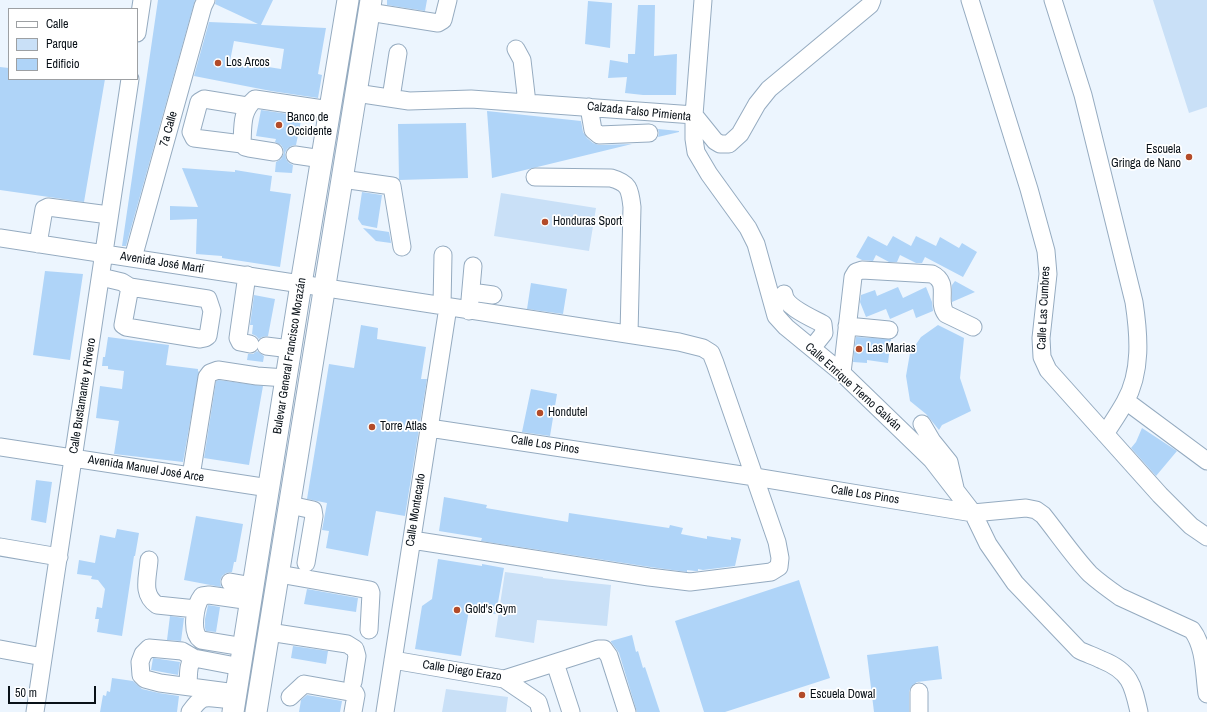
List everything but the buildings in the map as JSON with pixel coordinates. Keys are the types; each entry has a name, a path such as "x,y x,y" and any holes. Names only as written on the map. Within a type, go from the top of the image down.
{"main road":[{"name":"Bulevar General Francisco Morazán","path":"235,702 301,284 348,0"},
{"name":"Bulevar General Francisco Morazán","path":"256,712 370,6"}],"street":[{"path":"138,26 142,0"},
{"name":"7a Calle","path":"133,258 203,6 206,0"},
{"path":"370,6 438,23 443,20 448,0"},
{"name":"Calle Enrique Tierno Galván","path":"703,0 694,115 694,140 696,152 709,174 748,228 756,244 776,316 786,327 842,373 932,460 973,513 988,544 1015,584 1079,650 1112,664 1121,670 1133,686 1139,712"},
{"name":"Calzada Falso Pimienta","path":"356,93 409,101 471,99 694,115 715,141 720,144 729,144 740,134 757,104 769,89 870,5 872,0"},
{"path":"1053,0 1083,95 1134,302 1138,328 1137,363 1133,382 1126,402 1105,434"},
{"name":"Calle Las Cumbres","path":"973,1 1030,189 1046,251 1048,274 1041,338 1042,357 1048,370 1160,495 1191,526 1207,537"},
{"path":"516,49 522,60 527,103"},
{"path":"391,98 398,53"},
{"name":"Calle Bustamante y Rivero","path":"35,712 130,80"},
{"path":"247,106 204,98 201,99 191,132 194,138 242,144 248,148 274,152"},
{"path":"242,144 244,112 247,106 255,99 330,110"},
{"path":"589,107 593,130 599,134 649,133"},
{"path":"295,155 322,159"},
{"path":"535,177 611,178 622,181 627,186 632,207 629,334"},
{"path":"342,179 392,186 402,247"},
{"path":"38,244 44,209 48,207 109,216"},
{"name":"Avenida José Martí","path":"0,238 629,334 679,342 703,348 711,353 755,477"},
{"name":"Calle Montecarlo","path":"386,712 429,428 445,307 443,255"},
{"path":"469,310 473,266"},
{"path":"842,373 853,277 856,272 862,270 932,274 938,277 941,283 942,310 946,314 973,327"},
{"path":"247,276 238,338 240,342 291,349"},
{"path":"101,277 122,282 130,287 208,299 212,311 208,336 200,339 126,327 124,325 130,287"},
{"path":"471,292 493,295"},
{"path":"784,294 785,298 790,304 823,324 824,333 812,348"},
{"path":"847,326 889,330"},
{"path":"191,476 207,377 210,373 218,370 257,376 286,378"},
{"path":"1126,402 1207,462"},
{"path":"922,424 932,441 949,462 955,490"},
{"name":"Calle Los Pinos","path":"429,428 755,477 973,513 1026,508 1036,510 1046,519 1091,575 1109,589 1120,597 1192,630 1200,645 1207,694"},
{"name":"Avenida Manuel José Arce","path":"0,447 269,488"},
{"path":"412,540 690,582 771,572 779,567 780,558 777,542 755,477"},
{"path":"290,505 314,511 306,563"},
{"path":"0,546 59,557"},
{"path":"149,560 146,589 148,597 157,605 196,609"},
{"path":"279,574 370,590 369,630"},
{"path":"242,657 199,638 195,630 196,609 202,596 225,589 252,593"},
{"path":"269,632 346,644 356,649 357,656 353,682"},
{"path":"235,702 190,686 160,683 145,679 141,674 140,662 143,654 149,648 182,651 194,658 242,657"},
{"path":"0,649 43,657"},
{"name":"Calle Diego Erazo","path":"393,660 504,679 555,664 598,649 604,649 609,656 627,712"},
{"path":"190,686 188,684 190,661 194,658"},
{"path":"555,664 571,712"},
{"path":"504,679 538,702 541,712"},
{"path":"290,696 304,684 355,693 356,695 353,712"},
{"path":"918,712 919,692"},
{"path":"194,709 202,698 206,697 235,702"}],"green space":[{"path":"1153,0 1207,0 1207,107 1189,113"},
{"name":"Honduras Sport","path":"501,193 596,208 589,251 494,236"},
{"path":"505,572 543,578 611,585 607,626 537,620 534,643 495,637"},
{"path":"446,689 508,697 506,712 442,712"}],"place":[{"name":"Los Arcos","path":"218,63"},
{"name":"Banco de Occidente","path":"279,125"},
{"name":"Escuela Gringa de Nano","path":"1189,157"},
{"name":"Honduras Sport","path":"545,222"},
{"name":"Las Marias","path":"859,349"},
{"name":"Hondutel","path":"540,413"},
{"name":"Torre Atlas","path":"372,427"},
{"name":"Gold's Gym","path":"457,610"},
{"name":"Escuela Dowal","path":"802,695"}]}
